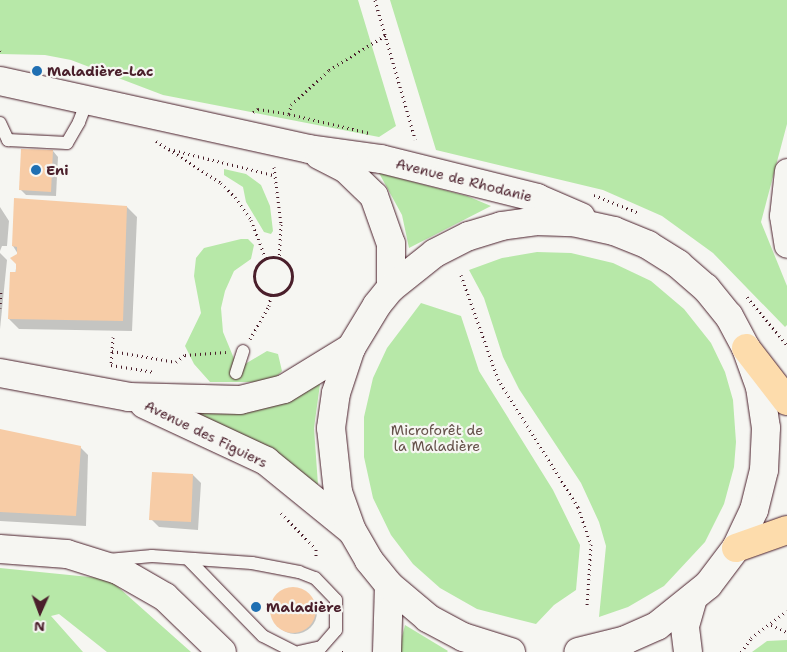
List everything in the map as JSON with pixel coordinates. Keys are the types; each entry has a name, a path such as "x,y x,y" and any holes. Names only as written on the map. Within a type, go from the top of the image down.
{"highway":[{"path":"746,348 787,401"},
{"path":"736,548 787,530"}],"main road":[{"name":"Avenue de Rhodanie","path":"0,81 309,149 381,158 537,198 614,231"},
{"name":"Avenue de Rhodanie","path":"309,149 345,168 374,196 391,244 391,288"},
{"path":"493,650 428,618 389,585 369,560 352,531 338,492 331,428 336,393 351,348 377,305 391,288 435,253 469,236 501,226 535,221 573,222 614,231 648,245 678,264 706,288 728,316 746,348 760,387 766,428 764,470 754,510 736,548 708,586 692,602 657,626 626,640 578,652"},
{"name":"Avenue des Figuiers","path":"0,374 128,397 207,401 262,396 284,389 351,348"},
{"name":"Avenue des Figuiers","path":"128,397 266,461 352,531"},
{"path":"0,549 67,554 118,570 165,597 222,652"},
{"path":"387,652 389,585"},
{"path":"688,652 685,626 692,602"}],"street":[{"path":"787,171 782,216 787,246"}],"lane":[{"path":"0,123 8,140 67,143 87,101"},
{"path":"236,374 243,351"},
{"path":"93,561 152,556 282,568 315,578 328,589 336,600 336,630 321,647 300,652"},
{"path":"188,559 263,636 294,652"}],"path":[{"path":"375,0 415,139"},
{"path":"258,109 289,114 291,105 329,70 386,35"},
{"path":"0,51 3,54"},
{"path":"154,139 164,148 221,183 236,197 251,220 266,259"},
{"path":"164,148 273,175"},
{"path":"274,167 273,175 281,224 279,258"},
{"path":"279,258 290,267 292,279 286,290 271,295 262,291 254,280 256,267 266,259 279,258"},
{"path":"461,275 498,379 578,507 591,544 586,606"},
{"path":"0,308 1,289"},
{"path":"112,351 176,362 185,355 243,351 269,306 271,295"},
{"path":"114,337 110,365 160,373"},
{"path":"281,513 316,549 316,558"},
{"path":"741,652 751,638 771,625 787,611"},
{"path":"771,625 787,632"}],"green space":[{"path":"0,0 358,0 396,126 379,137 163,95 71,60 45,55 0,54"},
{"path":"390,0 787,0 787,124 761,222 787,286 787,325 785,327 713,253 662,216 603,190 436,150"},
{"path":"224,169 246,174 261,185 270,206 273,231 271,234 264,232 246,202 243,187 224,175"},
{"path":"379,173 467,196 491,206 409,248 402,215"},
{"path":"248,239 254,245 251,259 234,271 225,291 221,308 223,332 235,361 245,364 267,351 278,354 282,371 275,378 263,382 210,382 194,364 185,346 201,313 194,276 196,258 204,248"},
{"path":"537,252 571,253 613,263 651,281 684,309 711,343 725,372 733,400 736,442 734,467 724,504 705,542 664,586 628,607 599,617 606,546 599,522 581,483 519,389 503,357 484,298 469,270 502,258"},
{"name":"Microforêt de la Maladière","path":"421,303 461,316 479,371 553,490 580,545 576,590 554,605 536,624 477,609 440,588 413,564 391,535 373,498 364,457 364,417 373,378 387,348"},
{"path":"320,384 314,428 318,485 248,438 183,408"},
{"path":"0,568 109,579 191,652 107,652 59,614 51,616 83,652 0,652"},
{"path":"405,625 448,651 398,652"},
{"path":"787,640 787,652 752,652 767,641"}],"building":[{"name":"Eni","path":"21,149 53,150 51,192 19,190"},
{"path":"14,198 127,206 123,321 8,319 10,272 16,272 16,264 10,258 17,254 17,247 12,246"},
{"path":"0,429 81,446 76,516 0,512"},
{"path":"152,472 193,474 191,522 149,520"},
{"path":"288,587 298,587 312,597 316,610 312,623 306,629 298,633 288,633 274,623 270,615 270,605 280,591"}],"place":[{"name":"Maladière-Lac","path":"37,71"},
{"name":"Eni","path":"36,170"},
{"name":"Maladière","path":"256,607"}]}
